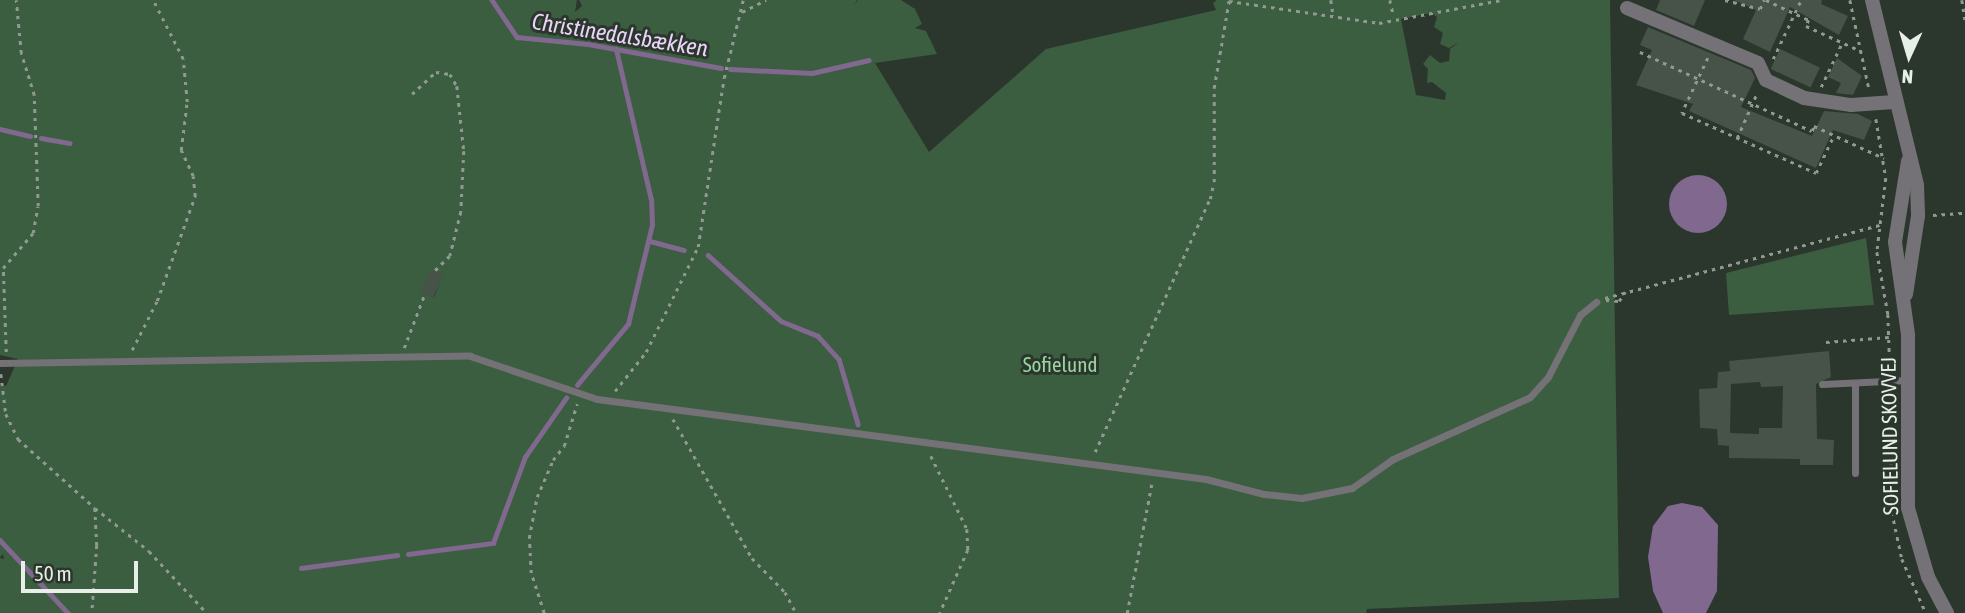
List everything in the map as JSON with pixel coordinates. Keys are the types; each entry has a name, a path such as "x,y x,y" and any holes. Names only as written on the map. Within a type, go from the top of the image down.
{"street":[{"name":"SOFIELUND SKOVVEJ","path":"1872,0 1908,161 1917,185 1918,216 1906,294"},
{"path":"1627,8 1758,63 1764,78 1804,98 1873,104 1894,102"},
{"name":"SOFIELUND SKOVVEJ","path":"1908,161 1895,242 1906,294 1908,508 1928,577 1947,613"}],"lane":[{"path":"2,363 403,354 480,358 582,395 612,401 1153,475 1224,482 1280,497 1340,493 1393,459 1530,397 1545,382 1580,314 1596,302"},
{"path":"1822,384 1908,380"},
{"path":"1855,383 1855,473"}],"path":[{"path":"16,0 22,53 34,95 38,214 33,233 2,268 5,410 15,435 94,508 149,551 207,613"},
{"path":"130,362 191,218 195,196 193,176 181,150 187,96 183,59 153,0"},
{"path":"612,401 646,352 698,247 724,78 743,0"},
{"path":"742,12 766,0"},
{"path":"1331,0 1333,15"},
{"path":"1390,0 1394,17"},
{"path":"1090,465 1210,200 1214,182 1214,88 1229,1 1301,15 1333,15 1379,23 1394,17 1501,0"},
{"path":"1725,0 1760,9 1765,0 1810,20 1806,26 1861,51"},
{"path":"1737,138 1801,0"},
{"path":"1850,0 1884,158 1877,252 1889,337 1892,512 1902,559 1926,613"},
{"path":"1962,0 1965,20"},
{"path":"1816,98 1842,43"},
{"path":"1714,45 1682,113 1816,173 1834,135"},
{"path":"1640,52 1812,131 1814,126 1884,158"},
{"path":"412,94 436,72 450,74 457,86 464,152 461,212 450,256 435,271"},
{"path":"1918,216 1965,213"},
{"path":"1614,301 1622,300 1622,293 1898,220"},
{"path":"403,354 424,295"},
{"path":"1826,342 1908,335"},
{"path":"544,613 531,573 531,527 537,496 553,460 564,446 582,395"},
{"path":"667,408 752,558 785,592 796,613"},
{"path":"925,443 967,529 968,550 940,613"},
{"path":"1127,613 1153,475"},
{"path":"92,613 97,545 94,508"}],"green space":[{"name":"Sofielund","path":"0,0 577,0 575,12 582,6 579,0 857,0 854,5 858,0 901,0 915,9 922,24 915,28 926,31 937,54 875,63 929,152 1046,49 1216,10 1213,3 1217,0 1610,0 1619,598 1367,609 1366,613 0,613 0,558 4,559 3,554 0,557 0,386 6,386 18,359 0,355","holes":["1431,13 1437,17 1434,27 1443,33 1440,44 1449,48 1459,42 1450,49 1449,61 1440,63 1430,55 1423,64 1428,69 1427,83 1432,82 1446,93 1445,100 1416,95 1401,19","431,270 443,275 434,297 422,292"]},
{"path":"1866,238 1874,305 1729,315 1726,273"}],"shaded area":[{"path":"1698,175 1709,177 1722,188 1727,204 1725,215 1714,228 1698,233 1687,231 1674,220 1669,204 1671,193 1682,180"},
{"path":"1682,503 1702,507 1718,525 1717,591 1706,613 1663,613 1653,591 1648,557 1653,526 1668,506"}],"building":[{"path":"1660,0 1705,0 1694,26 1656,10"},
{"path":"1734,0 1822,0 1821,4 1848,16 1839,35 1790,7 1770,52 1743,39 1756,10"},
{"path":"1648,27 1751,70 1755,78 1741,107 1812,136 1824,111 1858,114 1872,121 1864,140 1833,130 1816,168 1689,111 1693,104 1636,85 1652,50 1640,45"},
{"path":"1780,49 1820,68 1811,88 1771,69"},
{"path":"1837,58 1862,76 1853,95 1836,93 1841,83 1828,77"},
{"path":"431,269 444,275 433,298 420,292"},
{"path":"1829,351 1831,377 1816,384 1817,439 1834,440 1833,465 1800,465 1800,459 1729,458 1729,446 1718,445 1717,429 1700,428 1699,389 1717,388 1718,372 1730,371 1729,361","holes":["1760,382 1761,387 1783,386 1782,428 1759,428 1759,434 1730,433 1731,384"]}],"waterway":[{"name":"Christinedalsbækken","path":"492,0 517,37 588,44 721,68"},
{"path":"577,385 628,324 652,225 651,200 616,49"},
{"name":"Christinedalsbækken","path":"730,69 812,73 869,60"},
{"path":"0,129 30,136"},
{"path":"41,138 70,143"},
{"path":"650,241 684,250"},
{"path":"708,255 781,321 818,336 839,359 858,424"},
{"path":"408,554 493,543 525,457 566,398"},
{"path":"0,540 68,613"},
{"path":"301,568 397,555"}]}
